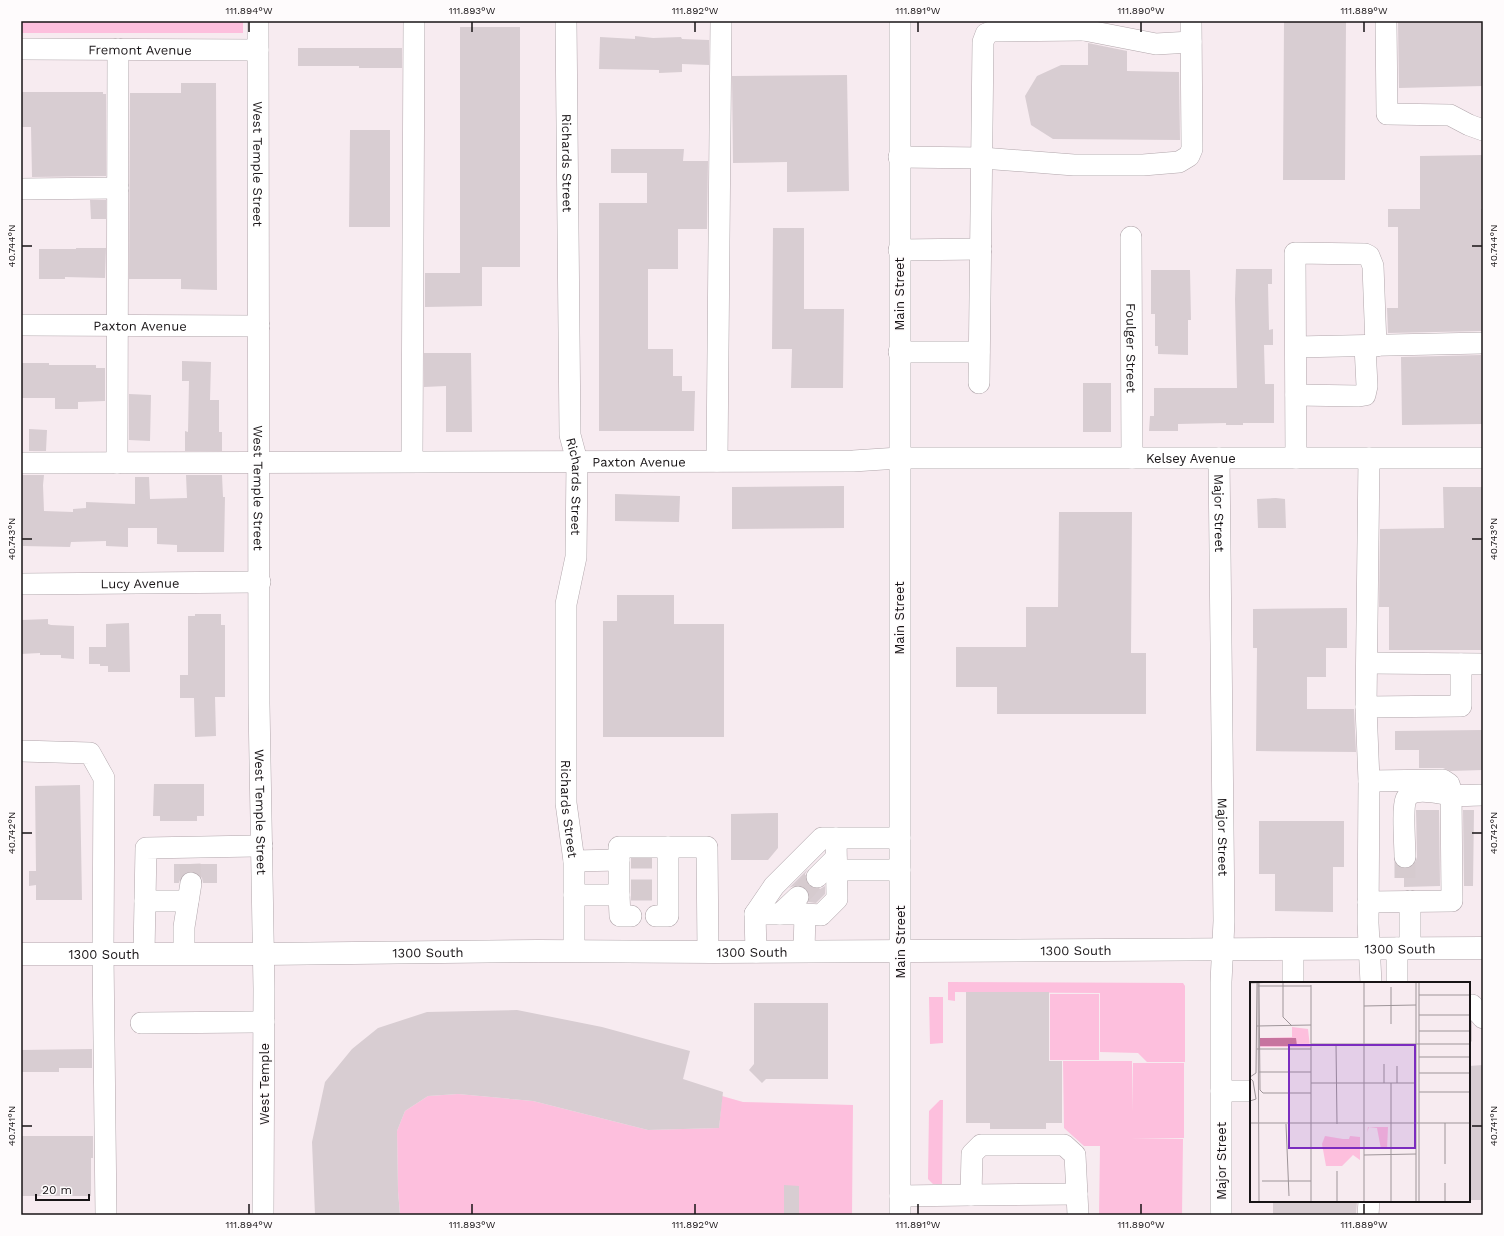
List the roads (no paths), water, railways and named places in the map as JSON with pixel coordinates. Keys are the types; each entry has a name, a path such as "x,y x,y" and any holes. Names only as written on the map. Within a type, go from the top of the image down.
{"main road":[{"name":"1300 South","path":"21,954 264,954 574,951 756,952 1222,949 1293,950 1483,948"}],"street":[{"name":"West Temple Street","path":"258,21 259,704 264,954"},
{"path":"412,461 414,21"},
{"name":"Richards Street","path":"566,21 570,435 577,461 576,557 566,604 566,803 574,861 574,951"},
{"path":"717,461 721,21"},
{"name":"Main Street","path":"900,21 900,1205"},
{"path":"899,157 982,158 1074,165 1143,165 1178,162 1189,156 1192,149 1191,21"},
{"path":"1386,21 1387,114 1450,115 1469,125 1483,130"},
{"path":"979,382 983,42 986,34 993,31 1084,26 1156,44 1191,42"},
{"name":"Fremont Avenue","path":"21,49 258,50"},
{"path":"117,463 118,50"},
{"path":"21,188 118,188"},
{"name":"Foulger Street","path":"1131,237 1132,458"},
{"path":"899,250 981,249"},
{"path":"1296,395 1365,395 1371,346 1373,266 1369,256 1365,254 1295,253 1296,458"},
{"name":"Paxton Avenue","path":"21,325 259,326"},
{"path":"1296,347 1483,343"},
{"path":"899,352 979,352"},
{"name":"Paxton Avenue","path":"21,463 259,461 717,461 853,460 899,458"},
{"name":"Kelsey Avenue","path":"899,458 1483,458"},
{"name":"Major Street","path":"1219,458 1224,920 1222,949 1221,1215"},
{"path":"1369,458 1366,706 1368,781 1368,902 1371,982"},
{"name":"Lucy Avenue","path":"21,584 260,582"},
{"path":"1366,663 1483,664"},
{"path":"1366,706 1461,706 1461,664"},
{"path":"21,751 90,753 104,778 103,953 106,1215"},
{"path":"1368,781 1443,780 1451,787 1452,795 1452,901 1407,896 1368,902"},
{"path":"1405,857 1404,808 1406,799 1409,795 1417,792 1439,792 1452,795 1483,795"},
{"path":"756,952 755,914 774,886 822,838 900,838"},
{"path":"802,905 821,915 837,899 836,838"},
{"path":"145,901 190,874 262,846"},
{"path":"625,883 620,847 662,881 707,847 708,952"},
{"path":"144,953 146,848 190,874"},
{"path":"574,861 625,883"},
{"path":"817,877 837,864 900,870"},
{"path":"184,954 184,927 190,874"},
{"path":"574,895 625,883"},
{"path":"1397,982 1403,948 1407,896"},
{"path":"755,914 780,914 802,905"},
{"path":"802,905 804,951"},
{"path":"1293,950 1293,982"},
{"name":"West Temple","path":"263,1215 264,954"},
{"path":"141,1023 264,1022"},
{"path":"1221,1091 1250,1091"},
{"path":"971,1195 972,1154 980,1144 1064,1145 1075,1154 1078,1215"},
{"path":"900,1205 971,1195 1077,1194"},
{"path":"1368,1202 1368,1215"}],"tunnel":[{"path":"1405,857 1405,887"},
{"path":"631,858 656,858"},
{"path":"190,864 191,883"},
{"path":"798,897 817,877"},
{"path":"631,890 657,890"}]}
